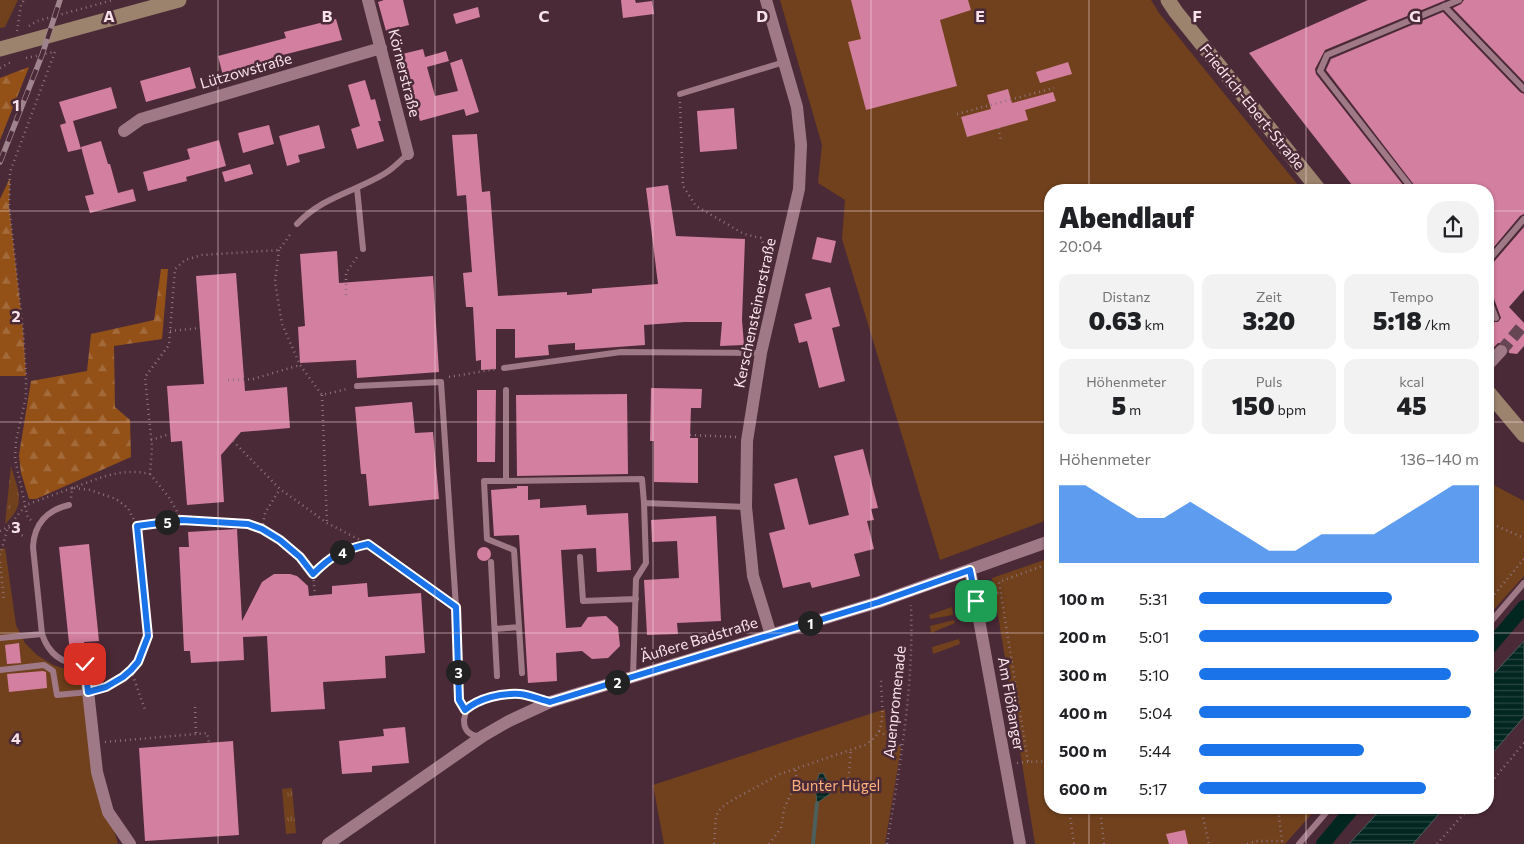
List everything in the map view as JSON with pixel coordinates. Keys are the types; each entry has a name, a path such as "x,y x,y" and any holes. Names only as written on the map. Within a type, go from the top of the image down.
{"street":[{"path":"0,49 179,0"},
{"name":"Körnerstraße","path":"368,0 408,154"},
{"name":"Kerschensteinerstraße","path":"766,0 798,116 801,145 799,189 762,353 747,438 746,507 753,576 771,636"},
{"name":"Friedrich-Ebert-Straße","path":"1172,2 1314,184"},
{"name":"Lützowstraße","path":"124,131 141,119 381,48"},
{"path":"1494,358 1501,350"},
{"path":"1494,403 1524,435"},
{"name":"Äußere Badstraße","path":"328,844 344,838 483,736 509,721 550,702 910,592 1044,543"},
{"name":"Am Flößanger","path":"970,570 1020,844"},
{"path":"85,664 97,772 108,812 130,844"}],"lane":[{"path":"1408,184 1320,71 1327,55 1459,0"},
{"path":"1444,6 1524,89"},
{"path":"680,94 784,62"},
{"path":"297,224 325,201 357,188 386,173 408,154"},
{"path":"357,188 362,249"},
{"path":"1494,254 1524,219"},
{"path":"1494,313 1496,318"},
{"path":"504,368 621,352 762,353"},
{"path":"357,386 441,382 456,607 459,700 465,710 464,721 468,730 472,735 483,736"},
{"path":"506,390 506,481"},
{"path":"522,672 514,550 486,539 484,481 642,479 646,563 636,579 633,677"},
{"path":"644,503 746,507"},
{"path":"69,505 51,512 40,522 33,541 42,634 54,656 65,662 85,664"},
{"path":"580,557 583,601 636,599"},
{"path":"491,562 498,676"},
{"path":"1494,618 1524,583"},
{"path":"495,628 519,627"},
{"path":"0,638 42,634"},
{"path":"0,670 44,665 54,671 57,695 88,692"},
{"path":"465,710 472,704 489,697 520,694 550,702"},
{"path":"1299,844 1325,814"}],"path":[{"path":"24,0 21,5 17,32 37,21 114,0"},
{"path":"0,68 19,59 54,52 10,172 9,206 23,330 26,376 26,397 16,442 15,459 28,518 38,527"},
{"path":"957,114 1054,88"},
{"path":"680,94 683,186 696,206 744,234 761,238 769,258 767,268"},
{"path":"998,128 1001,140"},
{"path":"297,224 279,250 275,282 282,324 300,365 322,395 327,523"},
{"path":"150,474 151,440 145,378 169,345 176,269 185,260 202,255 279,250"},
{"path":"346,295 346,273 356,258"},
{"path":"170,331 200,328"},
{"path":"228,380 253,379 300,365"},
{"path":"445,378 504,368"},
{"path":"322,395 357,386"},
{"path":"151,440 170,434"},
{"path":"690,435 747,438"},
{"path":"233,441 280,489 327,523 368,544 456,607"},
{"path":"0,531 8,527 26,506 113,474 136,471 150,474 168,496 182,520"},
{"path":"69,505 72,488"},
{"path":"72,488 90,490 116,499 128,508 137,526 148,636 138,662 131,670 106,687 88,692"},
{"path":"262,529 265,514 280,489"},
{"path":"137,526 182,520 248,524 262,529 280,540 300,557 313,574 315,596"},
{"path":"1494,525 1524,538"},
{"path":"8,527 33,541"},
{"path":"0,555 8,527"},
{"path":"313,574 328,559 346,549 368,544"},
{"path":"1494,595 1524,559"},
{"path":"0,562 4,601"},
{"path":"1044,565 999,582 1028,762 1044,761"},
{"name":"Auenpromenade","path":"887,844 909,697 912,641 910,592"},
{"path":"131,670 145,710"},
{"path":"714,844 716,816 721,808 729,802 796,768 874,739 879,731 881,716 881,680"},
{"path":"195,707 196,734"},
{"path":"879,731 902,747"},
{"path":"102,743 207,733 209,743"},
{"path":"1494,779 1524,743"},
{"path":"841,789 848,786 851,749"},
{"path":"768,844 781,828 784,809 797,780 796,768"},
{"path":"1070,814 1074,844"},
{"path":"1101,814 1104,844"},
{"path":"1202,814 1209,844"},
{"path":"1247,844 1256,841 1283,842 1279,814"},
{"path":"1437,844 1464,814"}],"green space":[{"path":"0,0 18,0 5,27 0,28"},
{"path":"780,0 1151,0 1159,13 1297,184 1044,184 1044,521 940,560 842,239 845,200 818,183 822,145"},
{"path":"29,67 0,140 0,78"},
{"path":"10,178 9,206 23,330 26,376 0,376 0,199"},
{"path":"161,269 168,269 162,339 114,346 115,407 130,420 131,457 36,499 29,499 21,473 19,455 31,381 87,371 91,334 154,320"},
{"path":"11,466 19,497 16,510 5,524"},
{"path":"1494,485 1524,501 1524,576 1494,609"},
{"path":"5,548 16,625 25,643 37,655 53,665 72,671 85,691 108,812 118,844 0,844 0,549"},
{"path":"1044,560 1044,814 1312,814 1285,844 1035,844 992,578"},
{"path":"952,607 953,615 930,619 929,615"},
{"path":"954,620 955,623 931,633 930,626"},
{"path":"959,639 960,644 933,654 932,647"},
{"name":"Bunter Hügel","path":"885,709 886,730 901,748 885,844 664,844 653,785"},
{"path":"292,788 296,833 286,834 282,789"}],"shaded area":[{"path":"1524,641 1524,717 1494,751 1494,674"},
{"path":"823,773 827,780 827,787 834,791 817,803 815,786 819,774"},
{"path":"1376,814 1439,814 1413,844 1349,844"}],"building":[{"path":"384,0 403,0 409,25 386,31 378,2"},
{"path":"621,0 635,0 636,3 652,1 654,14 623,18"},
{"path":"851,0 968,0 971,10 940,20 957,86 866,110 848,42 861,39"},
{"path":"1368,0 1446,0 1325,50 1315,69 1316,74 1402,184 1351,184 1249,53"},
{"path":"1464,0 1524,0 1524,82 1453,8"},
{"path":"478,7 480,17 456,24 453,14"},
{"path":"1443,12 1524,94 1524,214 1520,216 1494,247 1494,184 1413,184 1326,70 1331,59"},
{"path":"336,19 342,40 271,58 272,64 223,76 218,56 286,38 284,32"},
{"path":"423,49 425,57 446,51 449,61 427,67 435,96 458,91 450,63 462,59 479,112 466,116 464,109 420,121 402,54"},
{"path":"1068,62 1072,74 1040,83 1036,72"},
{"path":"190,67 196,88 146,102 140,81"},
{"path":"365,80 371,100 375,99 381,121 378,121 384,141 357,149 351,129 360,126 348,85"},
{"path":"111,87 117,108 73,121 81,149 68,152 60,125 66,123 59,102"},
{"path":"1008,89 1012,103 1053,92 1056,101 1025,110 1028,120 967,137 961,117 991,109 987,95"},
{"path":"734,108 737,149 700,152 697,111"},
{"path":"269,125 274,144 243,153 238,133"},
{"path":"319,125 325,148 298,155 300,162 287,166 279,136"},
{"path":"477,134 482,192 490,191 498,296 567,292 567,295 592,293 592,289 658,284 646,188 668,185 676,236 745,239 742,320 744,345 720,346 722,322 685,322 644,325 645,345 575,350 575,343 548,345 549,355 515,358 515,329 496,329 496,369 481,370 481,360 476,361 473,307 466,307 463,273 472,272 466,195 457,196 452,135"},
{"path":"219,140 226,166 186,177 187,181 148,191 143,172 190,159 187,149"},
{"path":"101,141 118,193 133,189 136,201 90,213 85,196 94,194 81,147"},
{"path":"250,164 253,174 225,182 222,172"},
{"path":"1524,227 1524,290 1509,307 1524,323 1524,346 1517,354 1509,353 1509,348 1503,343 1498,343 1494,347 1494,322 1498,322 1501,318 1494,299 1494,262"},
{"path":"817,237 836,241 831,263 812,259"},
{"path":"337,251 339,283 433,276 439,372 357,378 356,360 300,363 298,327 305,326 300,254"},
{"path":"236,273 245,391 287,387 290,428 241,432 221,455 224,502 187,505 182,441 171,442 167,386 204,384 196,276"},
{"path":"830,287 840,326 832,328 845,381 819,388 807,341 799,343 794,324 812,319 805,294"},
{"path":"651,388 702,389 701,408 691,408 690,438 698,438 698,483 654,482 654,441 650,441"},
{"path":"477,390 496,390 495,462 477,462"},
{"path":"627,394 628,474 517,476 516,395"},
{"path":"412,402 415,433 433,432 439,499 369,506 366,474 361,474 355,407"},
{"path":"863,449 878,508 871,509 874,520 867,521 874,549 854,554 860,576 812,588 810,582 783,588 769,533 785,529 774,484 797,478 809,525 849,515 834,456"},
{"path":"517,486 528,486 528,500 540,499 540,508 586,505 587,515 628,513 631,570 597,572 596,548 561,550 566,628 581,627 588,617 606,616 618,627 620,646 608,658 592,659 582,651 556,653 557,681 528,683 519,535 494,536 491,490 517,488"},
{"path":"716,516 721,621 677,623 678,634 647,635 644,580 679,578 677,541 652,542 651,520"},
{"path":"237,529 242,621 262,582 274,574 297,576 308,586 309,596 332,594 332,586 367,583 368,597 421,593 425,653 385,656 386,678 323,682 325,709 271,712 267,636 243,637 244,660 191,663 190,651 184,651 179,547 189,547 188,532"},
{"path":"89,544 99,641 84,642 85,651 70,653 59,547"},
{"path":"484,547 489,549 491,554 489,559 484,561 479,559 477,554 479,549"},
{"path":"19,643 21,663 7,664 5,645"},
{"path":"46,672 47,688 9,692 7,674"},
{"path":"405,727 409,763 372,766 372,772 342,774 339,741 384,736 383,729"},
{"path":"233,741 239,835 145,841 139,748"},
{"path":"1185,830 1188,844 1169,844 1166,834"}],"waterway":[{"path":"1494,642 1524,607"},
{"path":"813,844 817,803"},
{"path":"1323,844 1348,814"}],"tunnel":[{"path":"1501,351 1524,324"}],"railway":[{"path":"0,162 42,55 60,0"}],"route":[{"path":"85,664 88,692 106,687 123,677 138,662 148,636 137,526 182,520 248,524 262,529 280,540 300,557 313,574 328,559 346,549 368,544 456,607 459,700 465,710 472,704 489,697 520,694 550,702 771,636 910,592 970,570 976,601"}]}
